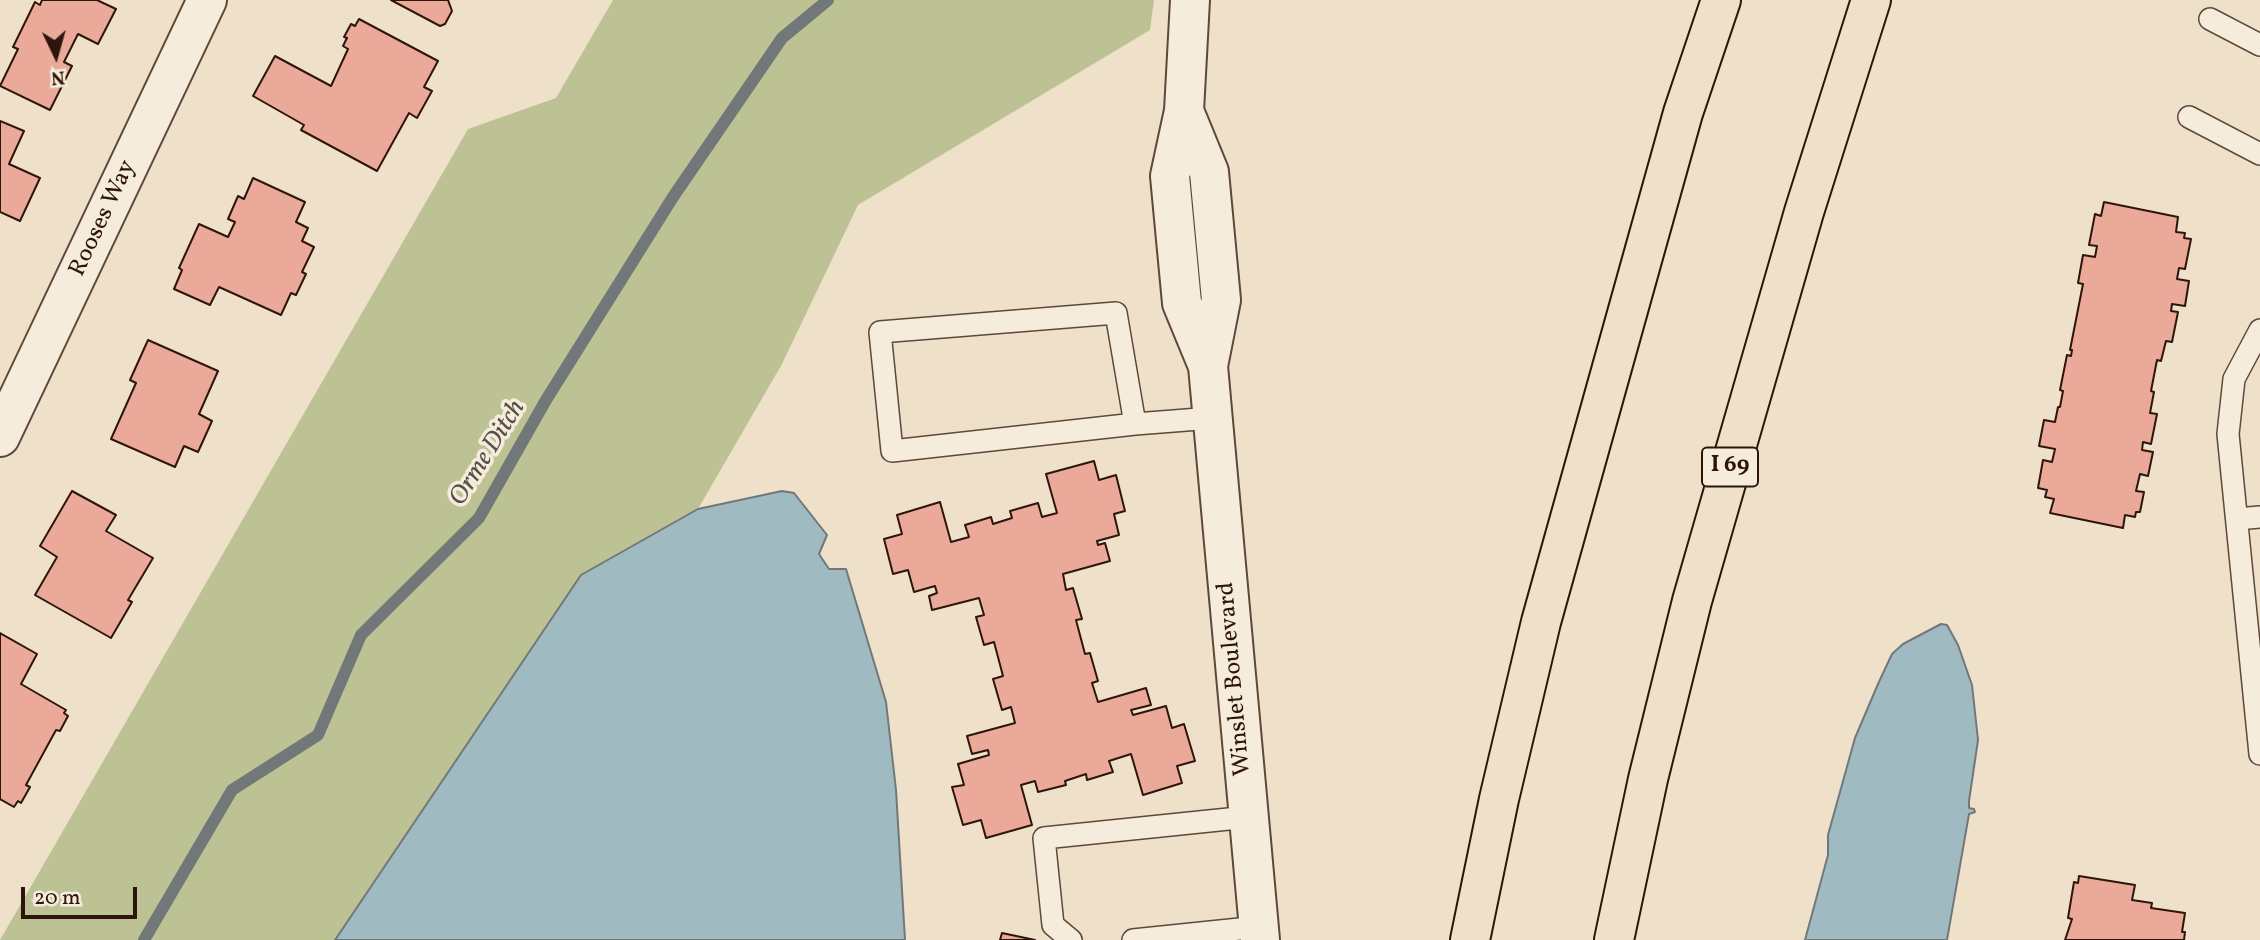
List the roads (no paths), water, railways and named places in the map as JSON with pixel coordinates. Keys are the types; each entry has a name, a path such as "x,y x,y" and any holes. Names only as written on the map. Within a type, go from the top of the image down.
{"highway":[{"path":"1470,940 1499,799 1541,622 1667,166 1721,0"},
{"name":"I 69","path":"1614,940 1648,779 1692,601 1804,212 1871,0"}],"street":[{"name":"Rooses Way","path":"0,437 207,0"},
{"name":"Winslet Boulevard","path":"1190,0 1184,110 1209,172 1219,275 1221,300 1208,366 1260,934"}],"lane":[{"path":"2210,19 2260,45"},
{"path":"2189,117 2260,154"},
{"path":"1135,424 1115,313 880,332 892,451 1212,418"},
{"path":"2260,330 2234,379 2228,434 2260,754"},
{"path":"2237,519 2260,517"},
{"path":"1071,940 1053,925 1044,838 1248,817"},
{"path":"1133,940 1260,934"}],"water":[{"path":"782,491 794,493 827,535 819,554 829,569 846,569 886,702 896,790 905,940 335,940 581,575 698,509"},
{"path":"1941,624 1947,625 1958,645 1972,685 1978,740 1969,801 1969,808 1975,812 1969,814 1947,940 1805,940 1828,855 1828,835 1855,738 1878,684 1892,654 1903,644"}],"waterway":[{"name":"Orme Ditch","path":"144,940 232,790 318,735 361,635 479,518 546,400 673,197 782,38 828,0"}]}
